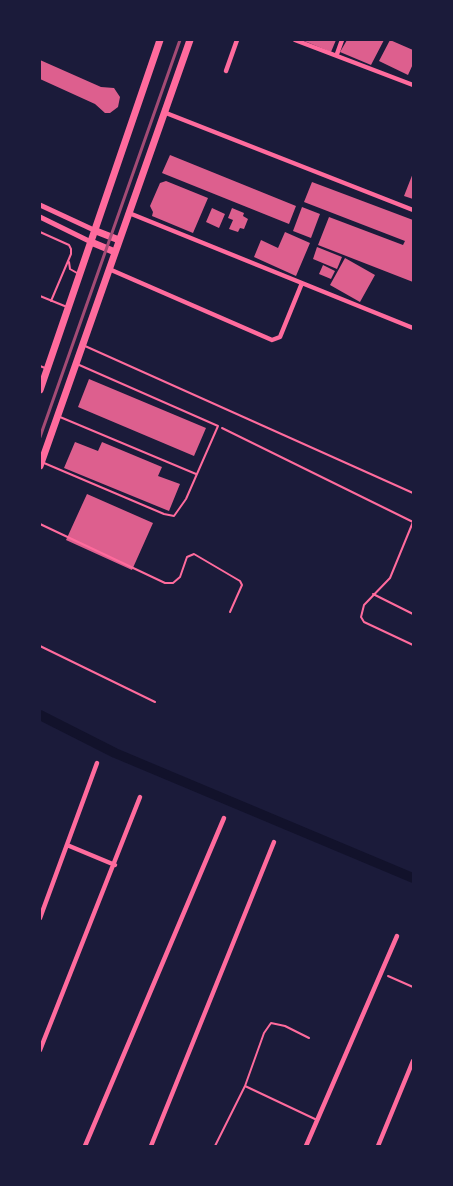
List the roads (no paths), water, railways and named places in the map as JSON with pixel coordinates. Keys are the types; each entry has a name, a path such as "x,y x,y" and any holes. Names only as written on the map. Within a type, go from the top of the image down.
{"main road":[{"path":"40,390 160,40"},
{"path":"41,464 119,240 166,113 190,40"},
{"path":"96,231 119,240"},
{"path":"91,242 115,252"}],"street":[{"path":"226,71 237,40"},
{"path":"295,40 337,54 413,85"},
{"path":"337,54 342,40"},
{"path":"166,113 413,210"},
{"path":"40,205 96,231"},
{"path":"129,214 413,328"},
{"path":"40,216 91,242"},
{"path":"110,269 272,340 280,337 302,283"},
{"path":"40,918 97,763"},
{"path":"40,1050 140,797"},
{"path":"85,1146 224,818"},
{"path":"151,1146 274,842"},
{"path":"67,845 114,864"},
{"path":"306,1146 397,936"},
{"path":"378,1146 413,1061"}],"lane":[{"path":"40,232 69,245 72,254 51,301"},
{"path":"69,260 70,269 79,274"},
{"path":"40,296 67,307"},
{"path":"83,346 413,493"},
{"path":"41,464 164,514 174,516 186,499 218,426 76,364"},
{"path":"40,366 48,369"},
{"path":"57,416 196,475"},
{"path":"40,524 165,583 173,584 180,577 187,557 194,554 240,581 242,585 230,612"},
{"path":"40,646 155,702"},
{"path":"216,1146 245,1086 264,1033 272,1023 285,1026 309,1038"},
{"path":"245,1086 317,1120"}],"waterway":[{"path":"40,715 115,753 413,878"}],"railway":[{"path":"40,437 180,40"}]}
